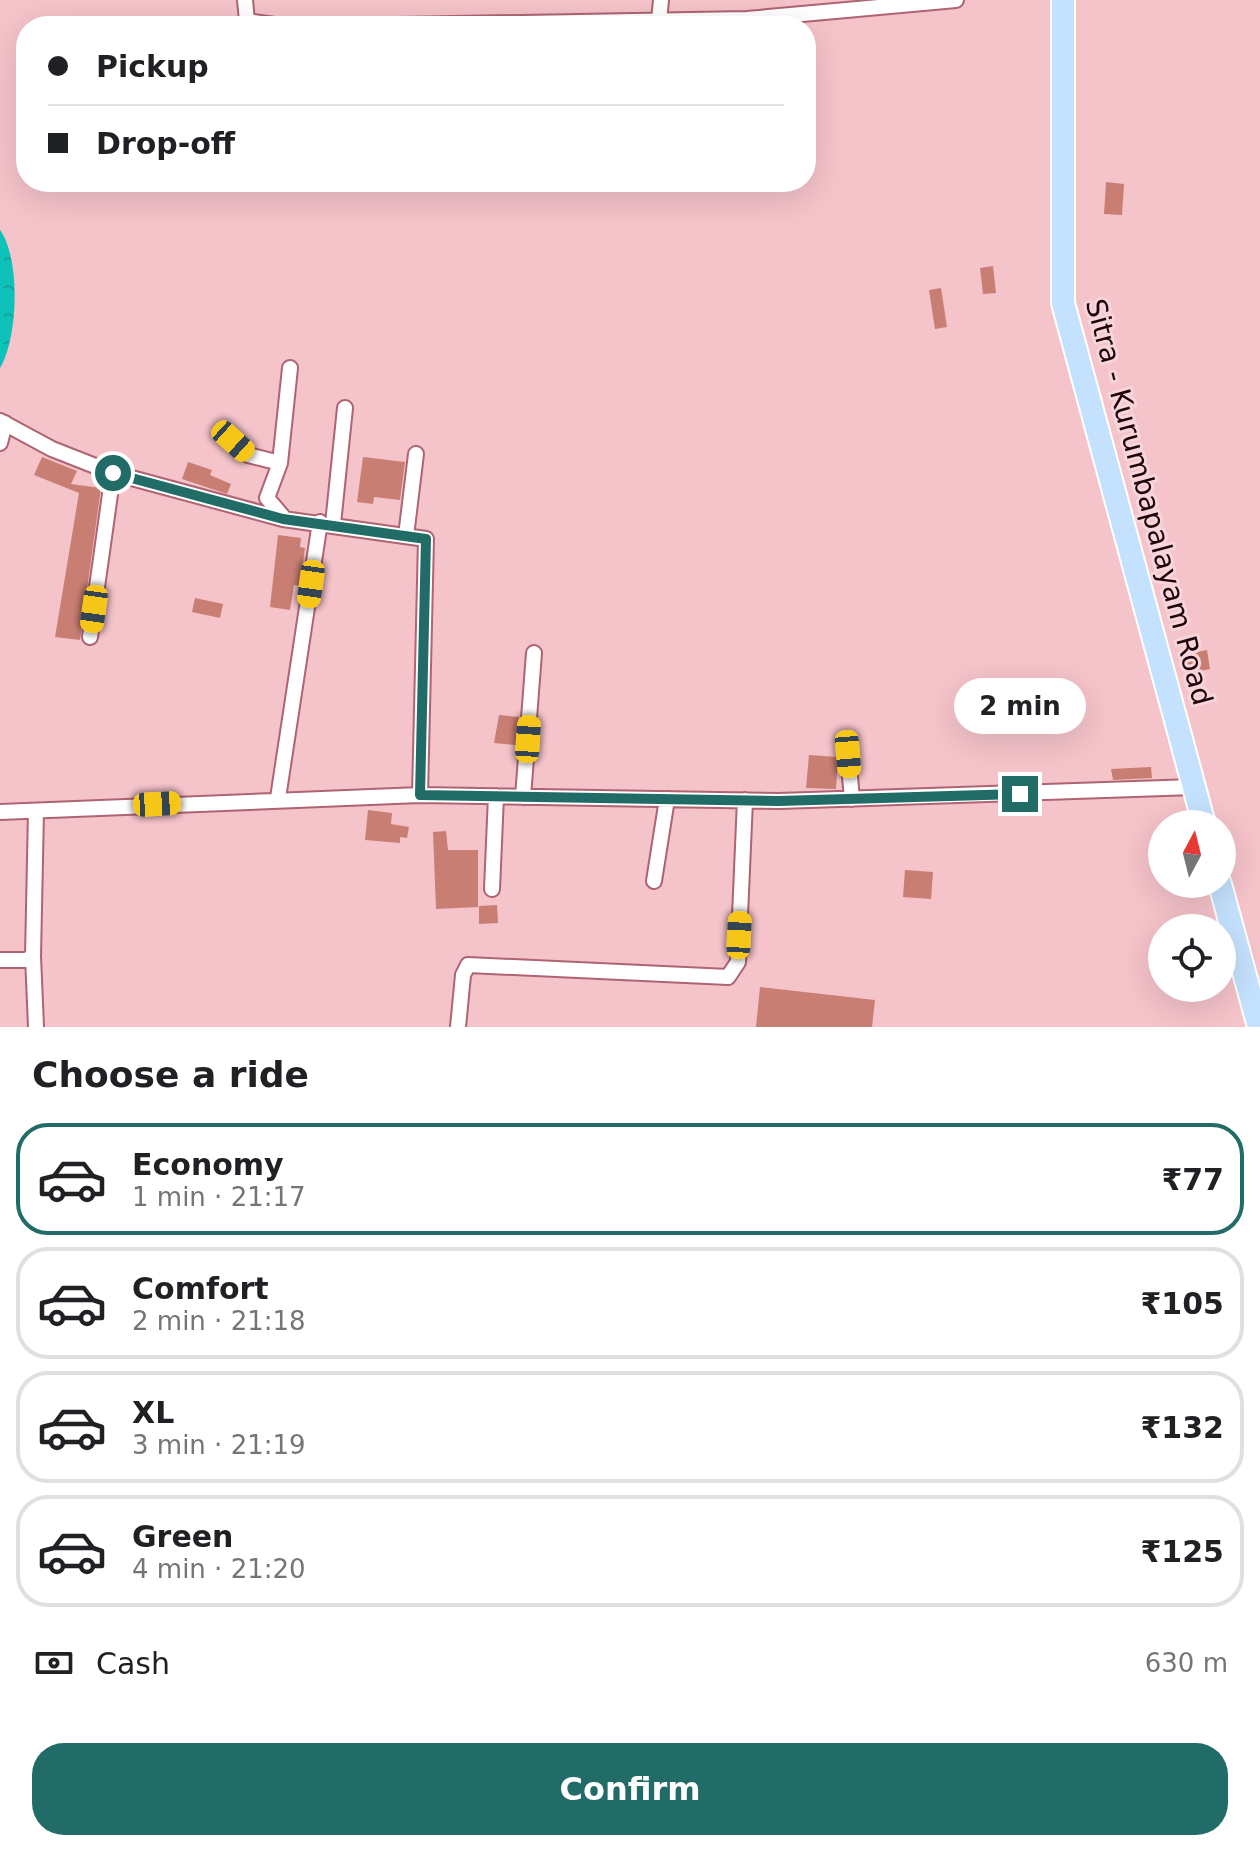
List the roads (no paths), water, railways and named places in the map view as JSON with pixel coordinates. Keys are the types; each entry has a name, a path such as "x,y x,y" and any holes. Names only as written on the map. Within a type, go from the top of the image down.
{"main road":[{"name":"Sitra - Kurumbapalayam Road","path":"1063,0 1063,303 1200,810"},
{"path":"1224,898 1259,1027"}],"street":[{"path":"780,16 956,0"},
{"path":"285,520 267,498 280,463 290,368"},
{"path":"278,798 345,408"},
{"path":"0,443 2,422 52,449 113,473 285,520 326,523 426,539 420,795"},
{"path":"233,441 248,455 280,463"},
{"path":"406,536 416,454"},
{"path":"90,637 113,473"},
{"path":"523,797 534,653"},
{"path":"848,754 852,799"},
{"path":"0,812 278,798 420,795 852,799 1194,787"},
{"path":"492,889 496,796"},
{"path":"654,881 667,799"},
{"path":"458,1027 463,975 468,965 728,977 738,962 745,800"},
{"path":"36,811 33,956 36,1027"},
{"path":"0,960 26,960 33,956"}],"water":[{"path":"0,230 11,260 15,299 11,338 0,368"}]}
